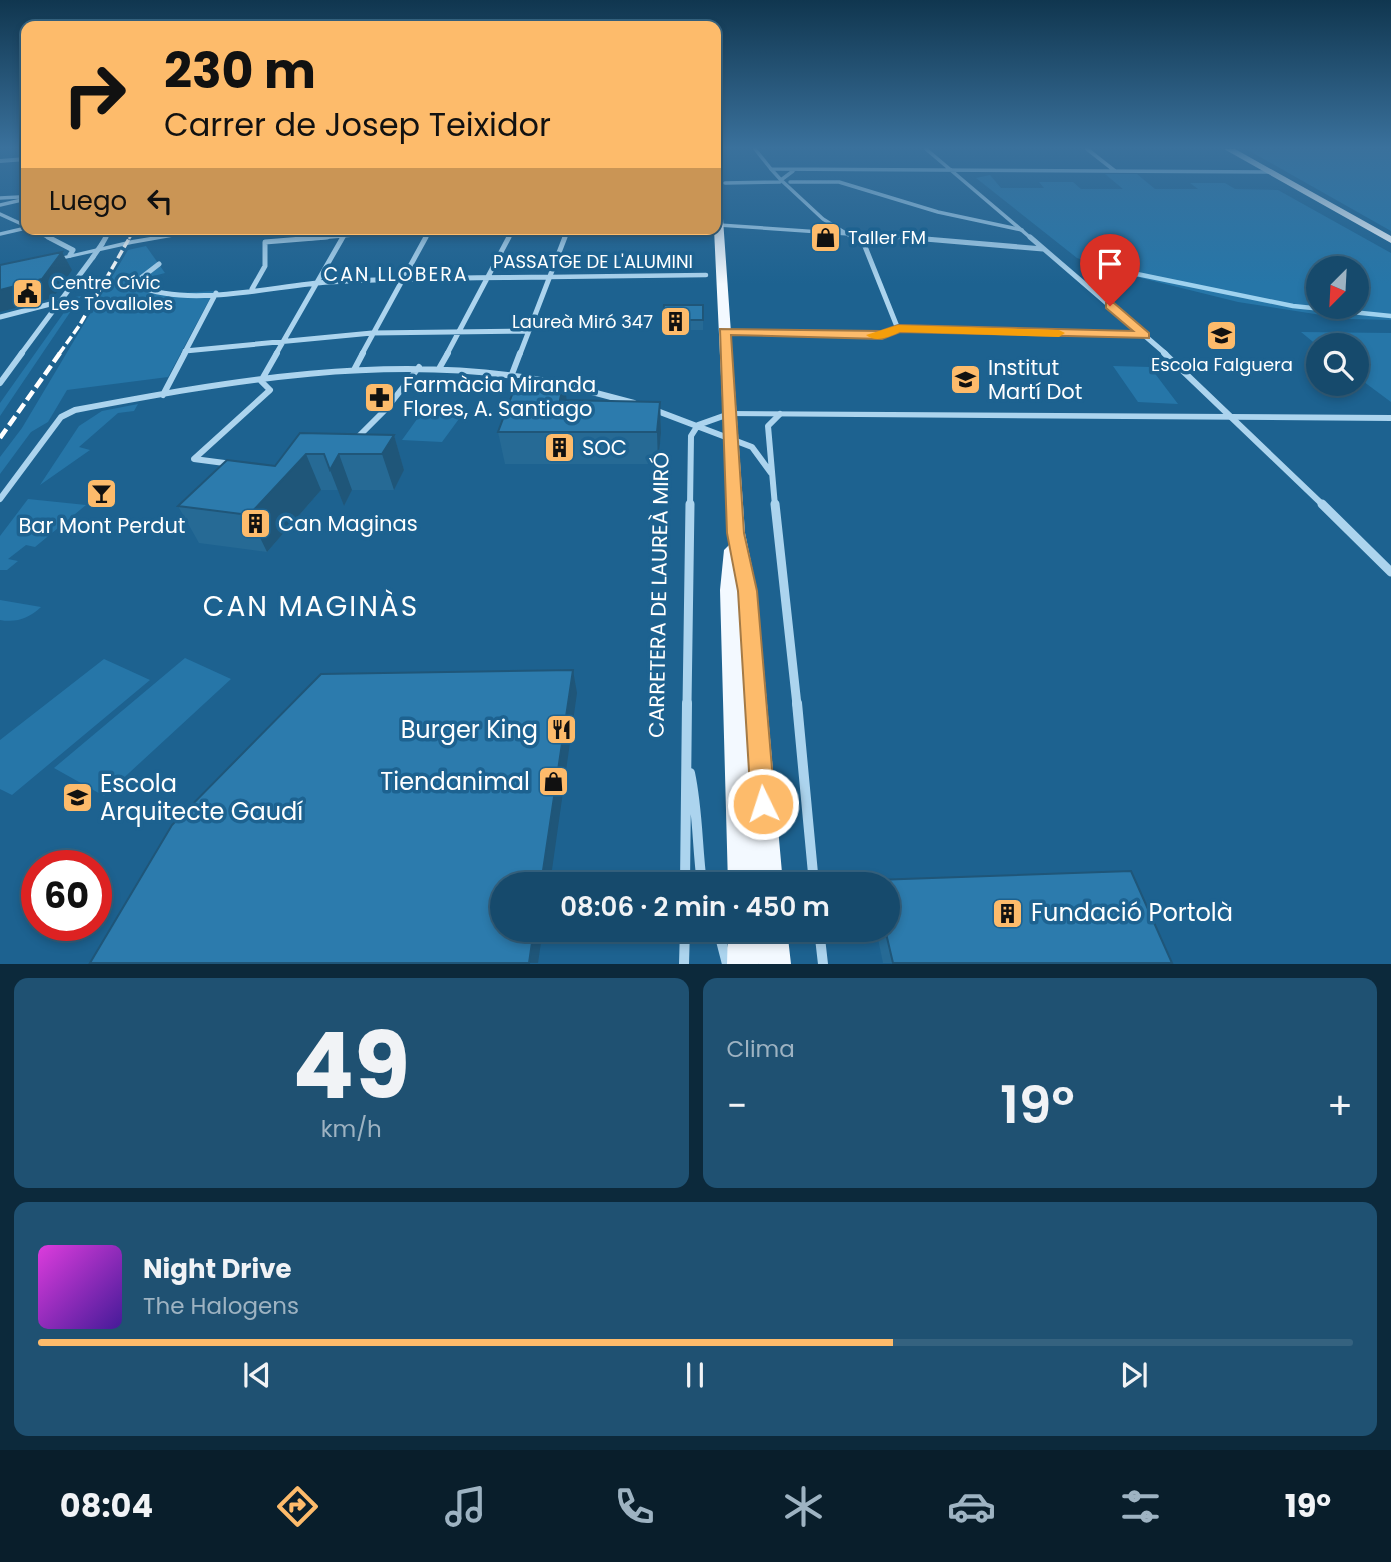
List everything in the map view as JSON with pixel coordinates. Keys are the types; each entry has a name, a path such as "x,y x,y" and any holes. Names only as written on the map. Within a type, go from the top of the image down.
{"main road":[{"path":"1308,194 1391,240"},
{"path":"719,235 736,533 747,591 768,872"},
{"path":"736,533 730,590 742,872"},
{"path":"743,942 743,964"},
{"path":"773,942 775,964"}],"street":[{"path":"795,194 823,219 864,244 898,329"},
{"path":"879,194 939,212 1022,230"},
{"path":"979,194 1145,335 1234,416 1391,572"},
{"path":"0,198 21,198"},
{"path":"0,205 21,199"},
{"path":"0,214 21,224"},
{"path":"721,220 1043,249"},
{"path":"0,234 21,228"},
{"path":"44,235 73,250 70,255"},
{"path":"0,383 63,300 107,235"},
{"path":"154,238 157,235"},
{"path":"47,261 174,235"},
{"path":"252,289 265,266 265,242 332,235"},
{"path":"261,381 318,283 342,235"},
{"path":"354,370 424,235"},
{"path":"440,368 510,235"},
{"path":"512,374 566,235"},
{"name":"PASSATGE DE L'ALUMINI","path":"159,264 140,275 136,281 138,286 169,297 402,278 706,275"},
{"path":"163,395 216,293"},
{"path":"0,317 63,300"},
{"path":"725,332 882,335 898,329 1145,335"},
{"path":"185,351 372,333 529,331"},
{"path":"345,444 355,440 386,409 419,367"},
{"path":"0,499 61,417 75,410 261,381 354,370 419,367 512,374 591,391 698,425 752,447 771,473"},
{"path":"234,465 194,459 270,390 261,381"},
{"path":"698,425 729,414 1391,418"},
{"path":"780,414 768,426 773,462 771,473 791,640 813,872"},
{"name":"CARRETERA DE LAUREÀ MIRÓ","path":"685,872 691,436 698,425"},
{"name":"CARRETERA DE LAUREÀ MIRÓ","path":"687,759 698,808 700,872"},
{"path":"684,964 685,942"},
{"path":"721,942 727,964"},
{"path":"820,942 823,964"}],"shaded area":[{"path":"996,194 1285,194 1391,253 1391,320 1347,319 1369,319 1369,256 1306,256 1306,313 1238,302 1129,275 1077,258"},
{"path":"1326,194 1391,194 1391,231"},
{"path":"146,246 165,273 146,278 149,287 189,293 214,291 168,377 67,390 48,422 31,432 0,474 0,457 22,428 128,250"},
{"path":"81,296 0,416 0,403 75,297"},
{"path":"1301,332 1391,333 1391,402 1369,386 1369,333 1306,333 1306,336"},
{"path":"1113,366 1150,367 1178,404 1138,402"},
{"path":"138,404 134,411 118,413 79,447 90,450 40,485 79,426 102,411"},
{"path":"425,408 464,412 442,442 402,440"},
{"path":"28,499 86,505 35,547 26,545 8,559 18,561 7,570 0,570 0,536"},
{"path":"0,600 41,607 22,619 0,620"},
{"path":"185,658 231,679 104,796 54,768"},
{"path":"104,659 150,680 12,795 0,789 0,740"}],"building":[{"path":"62,252 42,279 0,290 0,265"},
{"path":"664,305 703,305 703,320 663,320"},
{"path":"518,379 564,379 560,400 660,402 657,432 498,432"},
{"path":"300,433 394,435 382,454 339,454 330,470 324,454 306,454 249,515 178,506 227,460 275,466"},
{"path":"573,670 543,872 490,872 490,942 532,942 529,963 90,963 103,941 112,941 112,926 172,825 321,674"},
{"name":"Fundació Portolà","path":"1131,871 1172,963 893,963 888,942 900,942 900,879"}],"waterway":[{"path":"1132,273 1293,306 1391,316"}],"railway":[{"path":"129,239 131,235"},
{"path":"59,354 79,326 130,237"},
{"path":"0,438 60,353"}],"slow traffic":[{"path":"872,335 882,335 898,329 1059,333"}],"place":[{"name":"Taller FM","path":"825,238"},
{"name":"Centre Cívic Les Tovalloles","path":"28,293"},
{"name":"Laureà Miró 347","path":"676,322"},
{"name":"Escola Falguera","path":"1222,335"},
{"name":"Institut Martí Dot","path":"965,380"},
{"name":"Farmàcia Miranda Flores, A. Santiago","path":"380,397"},
{"name":"SOC","path":"559,448"},
{"name":"Bar Mont Perdut","path":"102,494"},
{"name":"Can Maginas","path":"255,524"},
{"name":"Burger King","path":"561,730"},
{"name":"Tiendanimal","path":"553,782"},
{"name":"Escola Arquitecte Gaudí","path":"77,798"},
{"name":"Fundació Portolà","path":"1008,913"}],"district":[{"name":"CAN LLOBERA","path":"396,274"},
{"name":"CAN MAGINÀS","path":"311,606"}],"route":[{"path":"763,804 747,591 736,533 725,332 882,335 898,329 1145,335 1110,306"}]}
